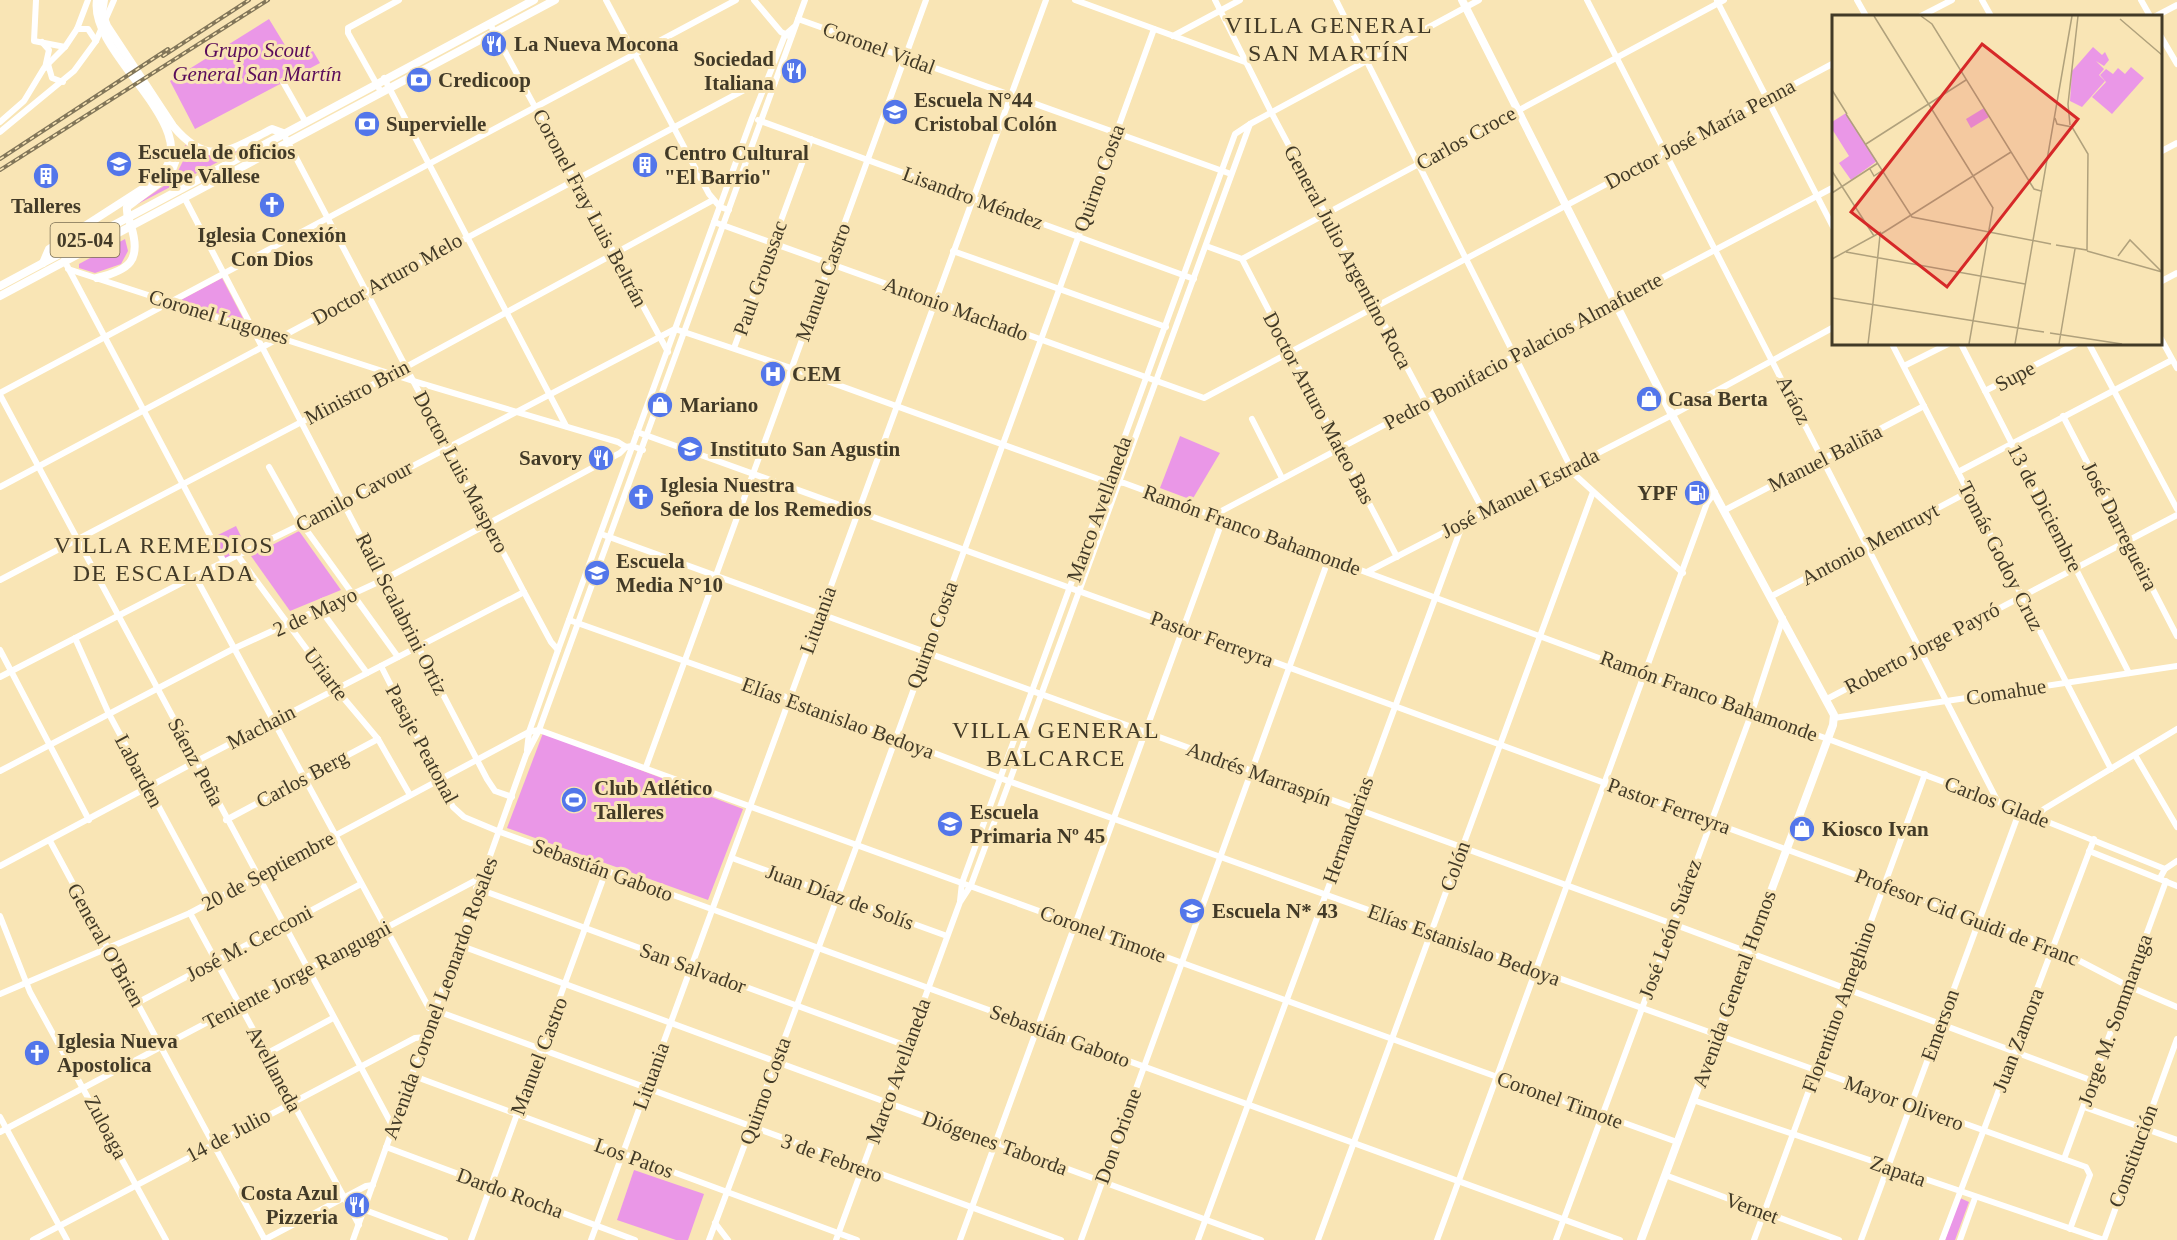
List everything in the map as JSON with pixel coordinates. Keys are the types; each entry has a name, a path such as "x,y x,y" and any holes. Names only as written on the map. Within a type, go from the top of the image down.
{"main road":[{"path":"97,0 98,25 167,129 173,143 172,162 167,170 129,201 127,216 135,223 135,249 128,267 97,278"},
{"path":"104,0 103,18 173,126 192,145 214,154 228,151 272,129 283,133"},
{"name":"025-04","path":"0,286 384,78 534,0"},
{"name":"025-04","path":"0,296 67,266 135,223 555,0"},
{"path":"1464,4 1672,414 1827,699 1834,718"},
{"path":"43,263 45,253 61,240 157,187 174,169 178,144 173,126"},
{"name":"Avenida General Hornos","path":"1641,1240 1834,718"}],"street":[{"path":"36,0 34,41 65,47"},
{"path":"0,122 24,101 46,66 65,47 77,29 88,0"},
{"path":"0,132 63,82 96,41 114,0"},
{"path":"399,0 348,28 348,33 376,83 385,90 429,164 566,426"},
{"path":"606,0 712,200 720,207 729,210"},
{"path":"0,394 736,0"},
{"path":"754,0 785,34 792,37"},
{"name":"Avenida Coronel Leonardo Rosales","path":"353,1240 526,755 539,730 611,538 805,0"},
{"name":"Manuel Castro","path":"646,767 926,0"},
{"name":"Lituania","path":"591,1240 1046,0"},
{"path":"1075,0 1246,62"},
{"path":"1097,0 1101,10"},
{"name":"General Julio Argentino Roca","path":"1215,0 1271,112 1484,512"},
{"path":"1173,36 1240,0"},
{"path":"1336,0 1417,164 1516,354 1570,468 1593,492 1683,573"},
{"name":"Marco Avellaneda","path":"960,902 962,883 1235,134 1464,4 1479,0"},
{"name":"Aráoz","path":"1587,0 1922,649 1998,802"},
{"path":"1857,0 1865,15"},
{"path":"1923,15 1952,0"},
{"path":"1982,0 1990,15"},
{"path":"2141,0 2149,15"},
{"path":"1719,1 1832,227"},
{"name":"Carlos Croce","path":"1242,259 1719,1"},
{"path":"2158,15 2177,5"},
{"name":"Coronel Vidal","path":"798,19 1231,174"},
{"name":"Coronel Fray Luis Beltrán","path":"490,24 667,352"},
{"name":"Avenida Coronel Leonardo Rosales","path":"526,755 529,732 602,534 629,447 637,432 785,34 794,27"},
{"path":"77,29 88,29 96,41"},
{"name":"Quirno Costa","path":"709,1240 837,897 1154,29"},
{"path":"2162,38 2177,64"},
{"path":"42,41 49,50 46,66 50,75 63,82"},
{"name":"Doctor José María Penna","path":"1198,398 1211,397 1832,64"},
{"path":"384,78 385,90"},
{"path":"768,80 775,82"},
{"name":"Doctor Arturo Melo","path":"0,487 283,337 365,290 574,178 768,80"},
{"path":"283,82 305,121"},
{"name":"Lisandro Méndez","path":"752,118 1194,279"},
{"name":"Marco Avellaneda","path":"837,1237 947,936 960,902 971,885 1010,780 1250,124"},
{"name":"Doctor Luis Maspero","path":"283,133 524,592 551,642 558,650"},
{"name":"Paul Groussac","path":"734,348 811,139"},
{"path":"2162,151 2177,142"},
{"name":"Pedro Bonifacio Palacios Almafuerte","path":"1214,515 1832,188"},
{"name":"Raúl Scalabrini Ortiz","path":"184,197 420,646 477,760 495,791 512,798"},
{"name":"Ministro Brin","path":"0,580 393,374 712,200"},
{"name":"Antonio Machado","path":"714,222 1198,398"},
{"path":"61,240 67,266 224,562"},
{"path":"1206,246 1242,259"},
{"path":"953,251 1166,327"},
{"name":"Doctor Arturo Mateo Bas","path":"1242,259 1397,557"},
{"name":"Coronel Lugones","path":"67,266 253,330 283,337 413,381 643,450"},
{"path":"2162,281 2177,273"},
{"name":"José Manuel Estrada","path":"1368,572 1570,468 1832,328"},
{"name":"Ramón Franco Bahamonde","path":"675,329 1110,482 1119,482 1214,515 1646,675 1828,739"},
{"name":"Camilo Cavour","path":"0,677 117,615 302,524 675,329"},
{"path":"2162,342 2177,369"},
{"name":"Tomás Godoy Cruz","path":"1893,345 2111,769"},
{"path":"1904,366 1946,345"},
{"name":"13 de Diciembre","path":"1962,345 2128,673"},
{"name":"Supe","path":"1985,391 2074,345"},
{"path":"2090,345 2177,508"},
{"path":"667,352 677,356"},
{"path":"1958,471 2172,360"},
{"name":"Sáenz Peña","path":"0,394 226,820 393,1127"},
{"name":"Manuel Baliña","path":"1725,510 1924,406"},
{"name":"José Darregueira","path":"2063,417 2177,636"},
{"path":"1252,419 1282,478"},
{"name":"Pastor Ferreyra","path":"637,432 1787,848"},
{"name":"2 de Mayo","path":"0,771 233,649 384,579 629,447"},
{"path":"269,467 302,524 398,657"},
{"name":"Colón","path":"1318,1240 1593,492"},
{"path":"1437,1240 1604,782 1646,675 1707,503 1714,492"},
{"name":"Antonio Mentruyt","path":"1772,596 1968,492"},
{"name":"Roberto Jorge Payró","path":"1827,699 2177,515"},
{"path":"960,1240 1223,519"},
{"name":"Hernandarias","path":"1198,1240 1463,523"},
{"name":"Andrés Marraspín","path":"602,534 925,653 1146,731 2093,1081"},
{"name":"Uriarte","path":"238,556 336,689 378,739 410,795"},
{"name":"Don Orione","path":"1081,1240 1329,558"},
{"path":"195,576 424,1004 435,1010"},
{"name":"Machain","path":"0,866 195,762 524,592"},
{"name":"Pasaje Peatonal","path":"320,609 367,673"},
{"name":"José León Suárez","path":"1556,1240 1752,712 1783,618"},
{"name":"Elías Estanislao Bedoya","path":"569,620 1717,1037"},
{"name":"Labarden","path":"75,638 109,714 210,902"},
{"path":"0,650 89,820"},
{"name":"Pasaje Peatonal","path":"381,666 439,780 459,814 500,832"},
{"name":"Comahue","path":"1834,718 2177,666"},
{"path":"2036,816 2177,729"},
{"path":"529,732 539,730"},
{"name":"Coronel Timote","path":"539,730 1677,1142"},
{"name":"20 de Septiembre","path":"0,994 190,913 529,732"},
{"name":"Carlos Berg","path":"226,820 378,739"},
{"name":"Carlos Glade","path":"1828,739 2036,816 2165,868"},
{"path":"2135,754 2177,827"},
{"name":"Florentino Ameghino","path":"1754,1240 1925,774"},
{"name":"Emerson","path":"1862,1240 2020,810"},
{"name":"Sebastián Gaboto","path":"500,832 1620,1240"},
{"name":"Juan Zamora","path":"1942,1240 2094,839"},
{"name":"General O'Brien","path":"50,841 265,1240"},
{"name":"Profesor Cid Guidi de Franc","path":"1787,848 2053,947 2128,986 2177,1006"},
{"path":"2089,851 2177,886"},
{"name":"Juan Díaz de Solís","path":"732,858 947,936"},
{"path":"2165,868 2177,861"},
{"name":"Jorge M. Sommaruga","path":"2064,1159 2128,986 2165,868"},
{"name":"Manuel Castro","path":"471,1240 587,929 606,871"},
{"name":"Teniente Jorge Rangugni","path":"3,1131 162,1048 306,968 484,876"},
{"name":"José M. Cecconi","path":"137,1003 361,884"},
{"path":"466,885 479,889"},
{"name":"San Salvador","path":"479,889 908,1046"},
{"name":"Avellaneda","path":"190,913 359,1225"},
{"name":"Zuloaga","path":"0,916 26,983 166,1240"},
{"name":"Diógenes Taborda","path":"459,945 1261,1240"},
{"name":"3 de Febrero","path":"435,1010 1061,1240"},
{"path":"266,1054 333,1018"},
{"name":"14 de Julio","path":"33,1240 291,1101 415,1038 425,1037"},
{"name":"Mayor Olivero","path":"1717,1037 2064,1159 2090,1171 2070,1229"},
{"name":"Constitución","path":"2104,1240 2177,1039"},
{"name":"Los Patos","path":"411,1075 727,1192 837,1237 857,1240"},
{"name":"Zapata","path":"1693,1100 1975,1198 2104,1240"},
{"path":"2084,1107 2177,1140"},
{"path":"0,1117 3,1131 67,1240"},
{"name":"Dardo Rocha","path":"386,1147 635,1240"},
{"name":"Vernet","path":"1665,1175 1839,1240"},
{"path":"265,1240 343,1198 373,1185"},
{"path":"1960,1240 1975,1198"},
{"path":"364,1210 445,1240"},
{"path":"715,1223 728,1240"}],"green space":[{"name":"Grupo Scout General San Martín","path":"269,19 294,60 313,51 320,63 195,129 170,81"},
{"path":"254,143 136,205 174,179 183,161 185,145 206,154 220,155"},
{"path":"125,239 128,251 121,264 95,273 79,268 79,264"},
{"path":"222,278 245,322 179,301"},
{"path":"1180,436 1220,453 1192,500 1160,488"},
{"path":"236,526 247,549 225,559 212,538"},
{"path":"299,531 341,590 290,611 251,556"},
{"name":"Club Atlético Talleres","path":"543,733 743,809 708,900 507,828"},
{"path":"634,1170 704,1194 688,1240 676,1240 617,1220"},
{"path":"1960,1198 1969,1202 1955,1240 1945,1240"}],"railway":[{"path":"163,56 249,0"},
{"path":"0,170 268,0"},
{"path":"0,159 168,49"}],"place":[{"name":"La Nueva Mocona","path":"494,44"},
{"name":"Sociedad Italiana","path":"794,71"},
{"name":"Credicoop","path":"419,80"},
{"name":"Escuela N°44 Cristobal Colón","path":"895,112"},
{"name":"Supervielle","path":"367,124"},
{"name":"Escuela de oficios Felipe Vallese","path":"119,164"},
{"name":"Centro Cultural \"El Barrio\"","path":"645,165"},
{"name":"Talleres","path":"46,176"},
{"name":"Iglesia Conexión Con Dios","path":"272,205"},
{"name":"CEM","path":"773,374"},
{"name":"Casa Berta","path":"1649,399"},
{"name":"Mariano","path":"660,405"},
{"name":"Instituto San Agustin","path":"690,449"},
{"name":"Savory","path":"601,458"},
{"name":"YPF","path":"1697,493"},
{"name":"Iglesia Nuestra Señora de los Remedios","path":"641,497"},
{"name":"Escuela Media N°10","path":"597,573"},
{"name":"Club Atlético Talleres","path":"574,800"},
{"name":"Escuela Primaria Nº 45","path":"950,824"},
{"name":"Kiosco Ivan","path":"1802,829"},
{"name":"Escuela N* 43","path":"1192,911"},
{"name":"Iglesia Nueva Apostolica","path":"37,1053"},
{"name":"Costa Azul Pizzeria","path":"357,1205"}],"district":[{"name":"VILLA GENERAL SAN MARTÍN","path":"1329,39"},
{"name":"VILLA REMEDIOS DE ESCALADA","path":"164,559"},
{"name":"VILLA GENERAL BALCARCE","path":"1056,744"}]}
